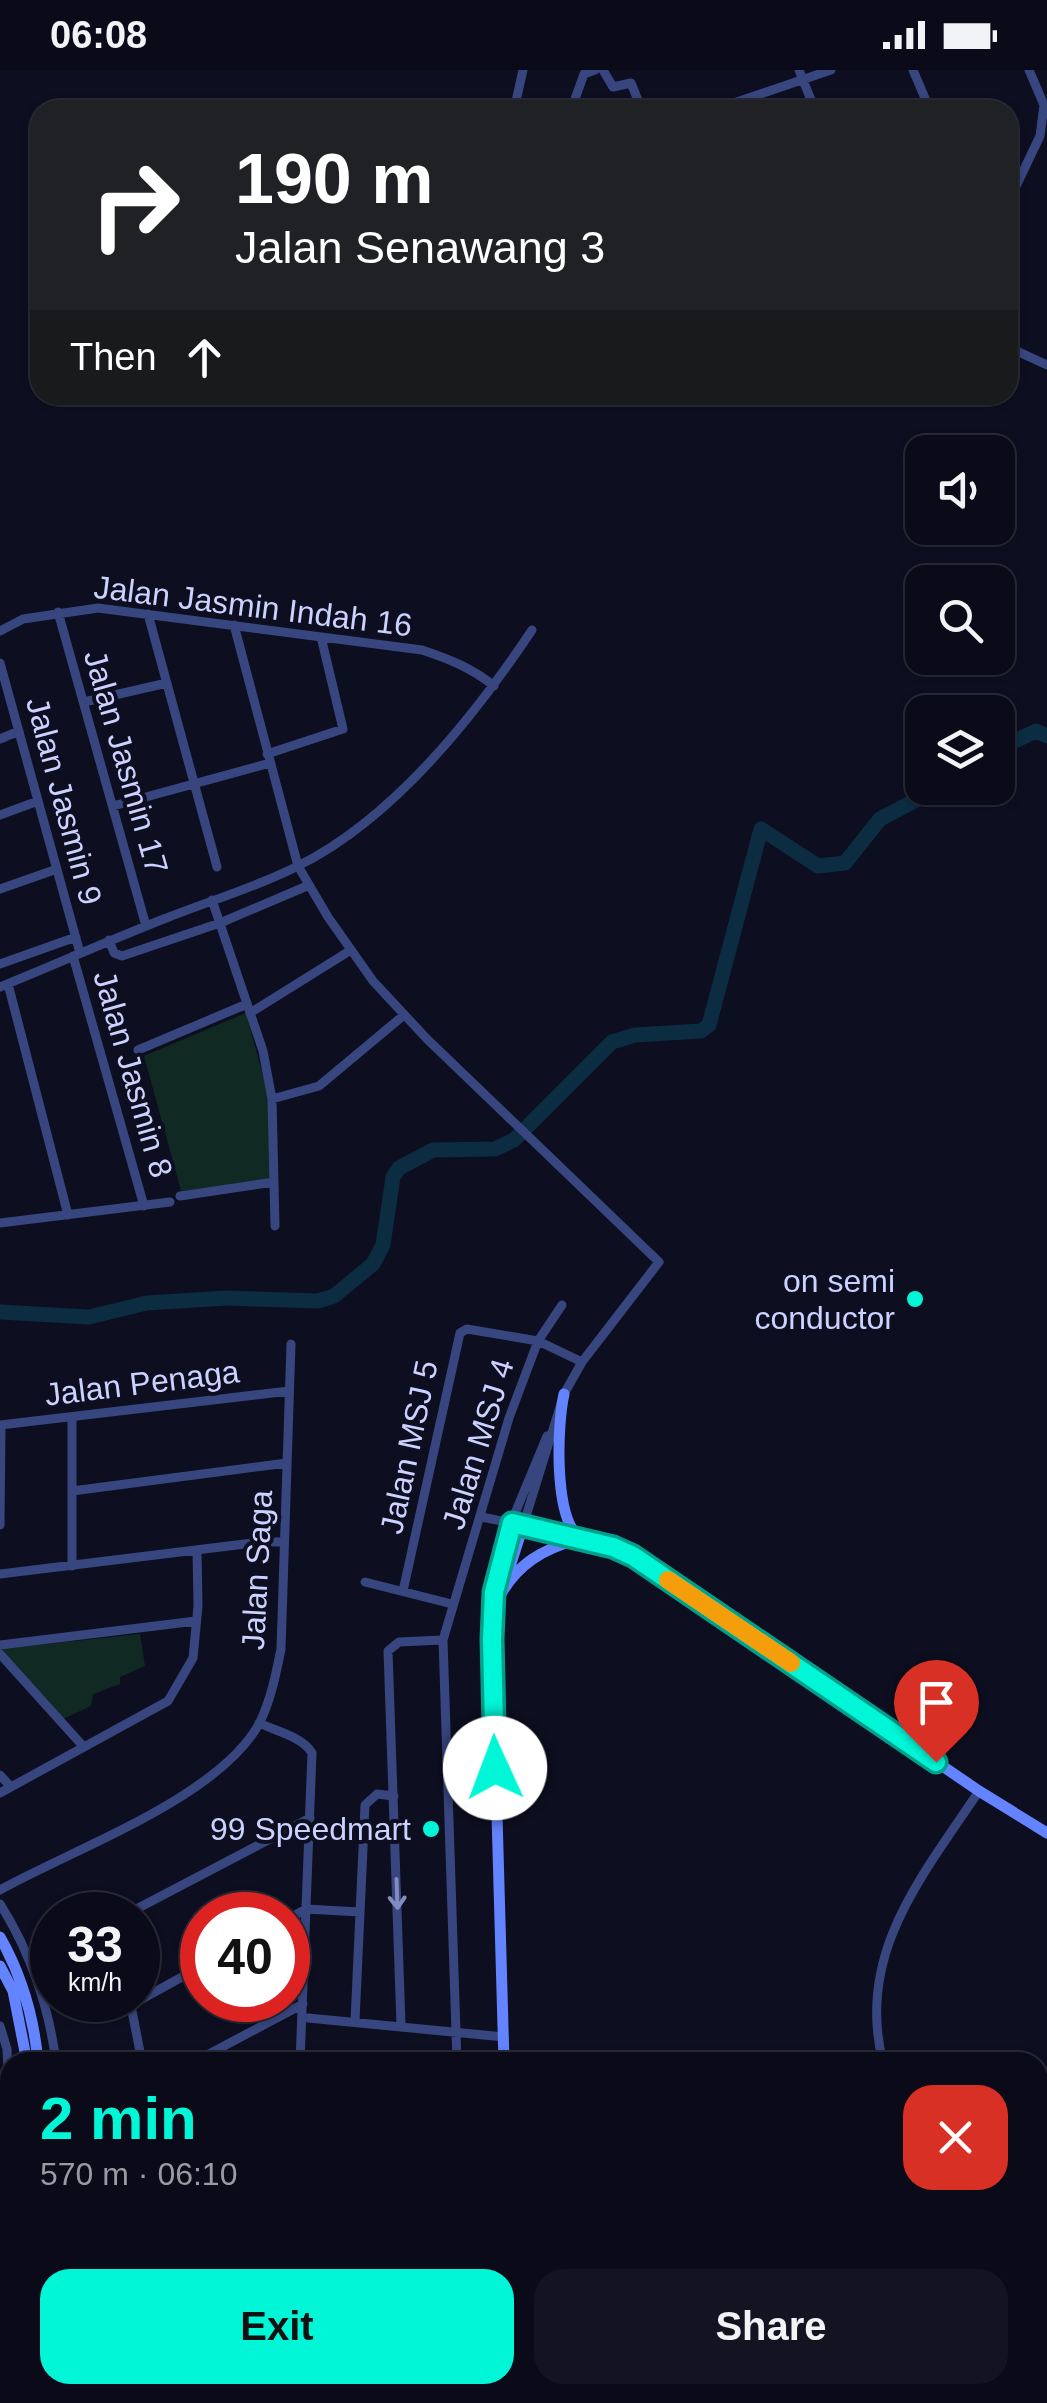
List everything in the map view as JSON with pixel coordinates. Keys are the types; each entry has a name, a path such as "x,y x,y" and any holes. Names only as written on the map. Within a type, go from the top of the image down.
{"street":[{"path":"516,100 523,70"},
{"path":"575,100 584,74 594,70"},
{"path":"602,70 613,87 631,82 638,100"},
{"path":"738,100 802,75 831,70"},
{"path":"914,70 926,100"},
{"path":"1018,183 1040,136 1044,105 1028,70"},
{"path":"802,75 812,100"},
{"path":"1018,352 1047,365"},
{"name":"Jalan Jasmin Indah 16","path":"0,631 22,620 98,608 422,650 478,672 494,686"},
{"name":"Jalan Jasmin 17","path":"58,612 146,926"},
{"path":"148,614 216,867"},
{"path":"234,626 298,866 307,886 373,982 659,1262 582,1362 564,1394 494,1592 492,1703 504,2052"},
{"path":"68,1215 4,985 298,866 346,836 393,797 494,686 532,630"},
{"path":"113,806 194,784 342,729 320,637"},
{"name":"Jalan Jasmin 9","path":"0,663 76,937 77,954"},
{"path":"84,702 167,683"},
{"path":"0,739 19,731"},
{"path":"0,815 38,801"},
{"path":"0,888 57,869"},
{"path":"109,940 114,953 122,956 220,924 307,886"},
{"path":"212,900 263,1051 272,1099 275,1226"},
{"path":"0,964 76,937"},
{"path":"138,1050 249,1008 352,950"},
{"name":"Jalan Jasmin 8","path":"77,954 144,1206"},
{"path":"272,1099 319,1086 404,1015"},
{"path":"180,1196 274,1182"},
{"path":"0,1223 170,1202"},
{"name":"Jalan MSJ 4","path":"457,2052 444,1640 509,1418 538,1341 562,1305"},
{"name":"Jalan MSJ 5","path":"403,1591 460,1333 467,1329 538,1341"},
{"path":"538,1341 582,1362"},
{"name":"Jalan Saga","path":"0,1890 101,1840 218,1773 259,1723 273,1688 281,1649 291,1344"},
{"name":"Jalan Penaga","path":"1,1425 289,1392"},
{"path":"564,1394 558,1456 568,1522 581,1538"},
{"path":"72,1417 72,1566"},
{"path":"0,1525 1,1425"},
{"path":"72,1491 287,1463"},
{"path":"482,1517 581,1538 633,1556 1047,1833"},
{"path":"493,1618 517,1524"},
{"path":"501,1594 513,1573 526,1563 556,1545 581,1538"},
{"path":"0,1574 284,1542"},
{"path":"0,1793 168,1701 193,1658 197,1550"},
{"path":"364,1582 452,1604"},
{"path":"0,1645 196,1620"},
{"path":"400,2026 388,1650 398,1642 444,1640"},
{"path":"0,1654 82,1745"},
{"path":"259,1723 309,1747 307,1892"},
{"path":"0,1775 10,1786"},
{"path":"882,2052 876,2005 898,1914 979,1791"},
{"path":"356,2021 365,1805 377,1794 394,1796"},
{"path":"160,1897 310,1818"},
{"path":"0,1904 30,1962"},
{"path":"310,1909 360,1912"},
{"path":"0,1937 26,1995 37,2052"},
{"path":"0,1966 13,1991 25,2052"},
{"path":"310,2018 504,2037"},
{"path":"48,2022 55,2052"},
{"path":"134,2022 140,2052"},
{"path":"213,2052 270,2022"},
{"path":"301,2052 303,2022"},
{"path":"0,2026 7,2052"}],"green space":[{"path":"246,1013 269,1098 271,1179 181,1191 144,1056"},
{"path":"140,1634 145,1666 120,1677 120,1684 93,1694 91,1706 63,1719 0,1652 0,1649"}],"waterway":[{"path":"1015,741 1036,731 1047,736"},
{"path":"0,1312 89,1317 147,1303 227,1298 318,1301 334,1296 373,1264 383,1245 393,1177 399,1168 433,1150 495,1149 514,1140 612,1042 635,1035 701,1031 709,1025 761,829 818,866 845,863 880,819 907,805"}],"slow traffic":[{"path":"668,1580 791,1663"}],"place":[{"name":"on semi conductor","path":"915,1299"},
{"name":"99 Speedmart","path":"431,1829"}],"route":[{"path":"495,1768 494,1592 512,1523 581,1538 633,1556 936,1762"}]}
